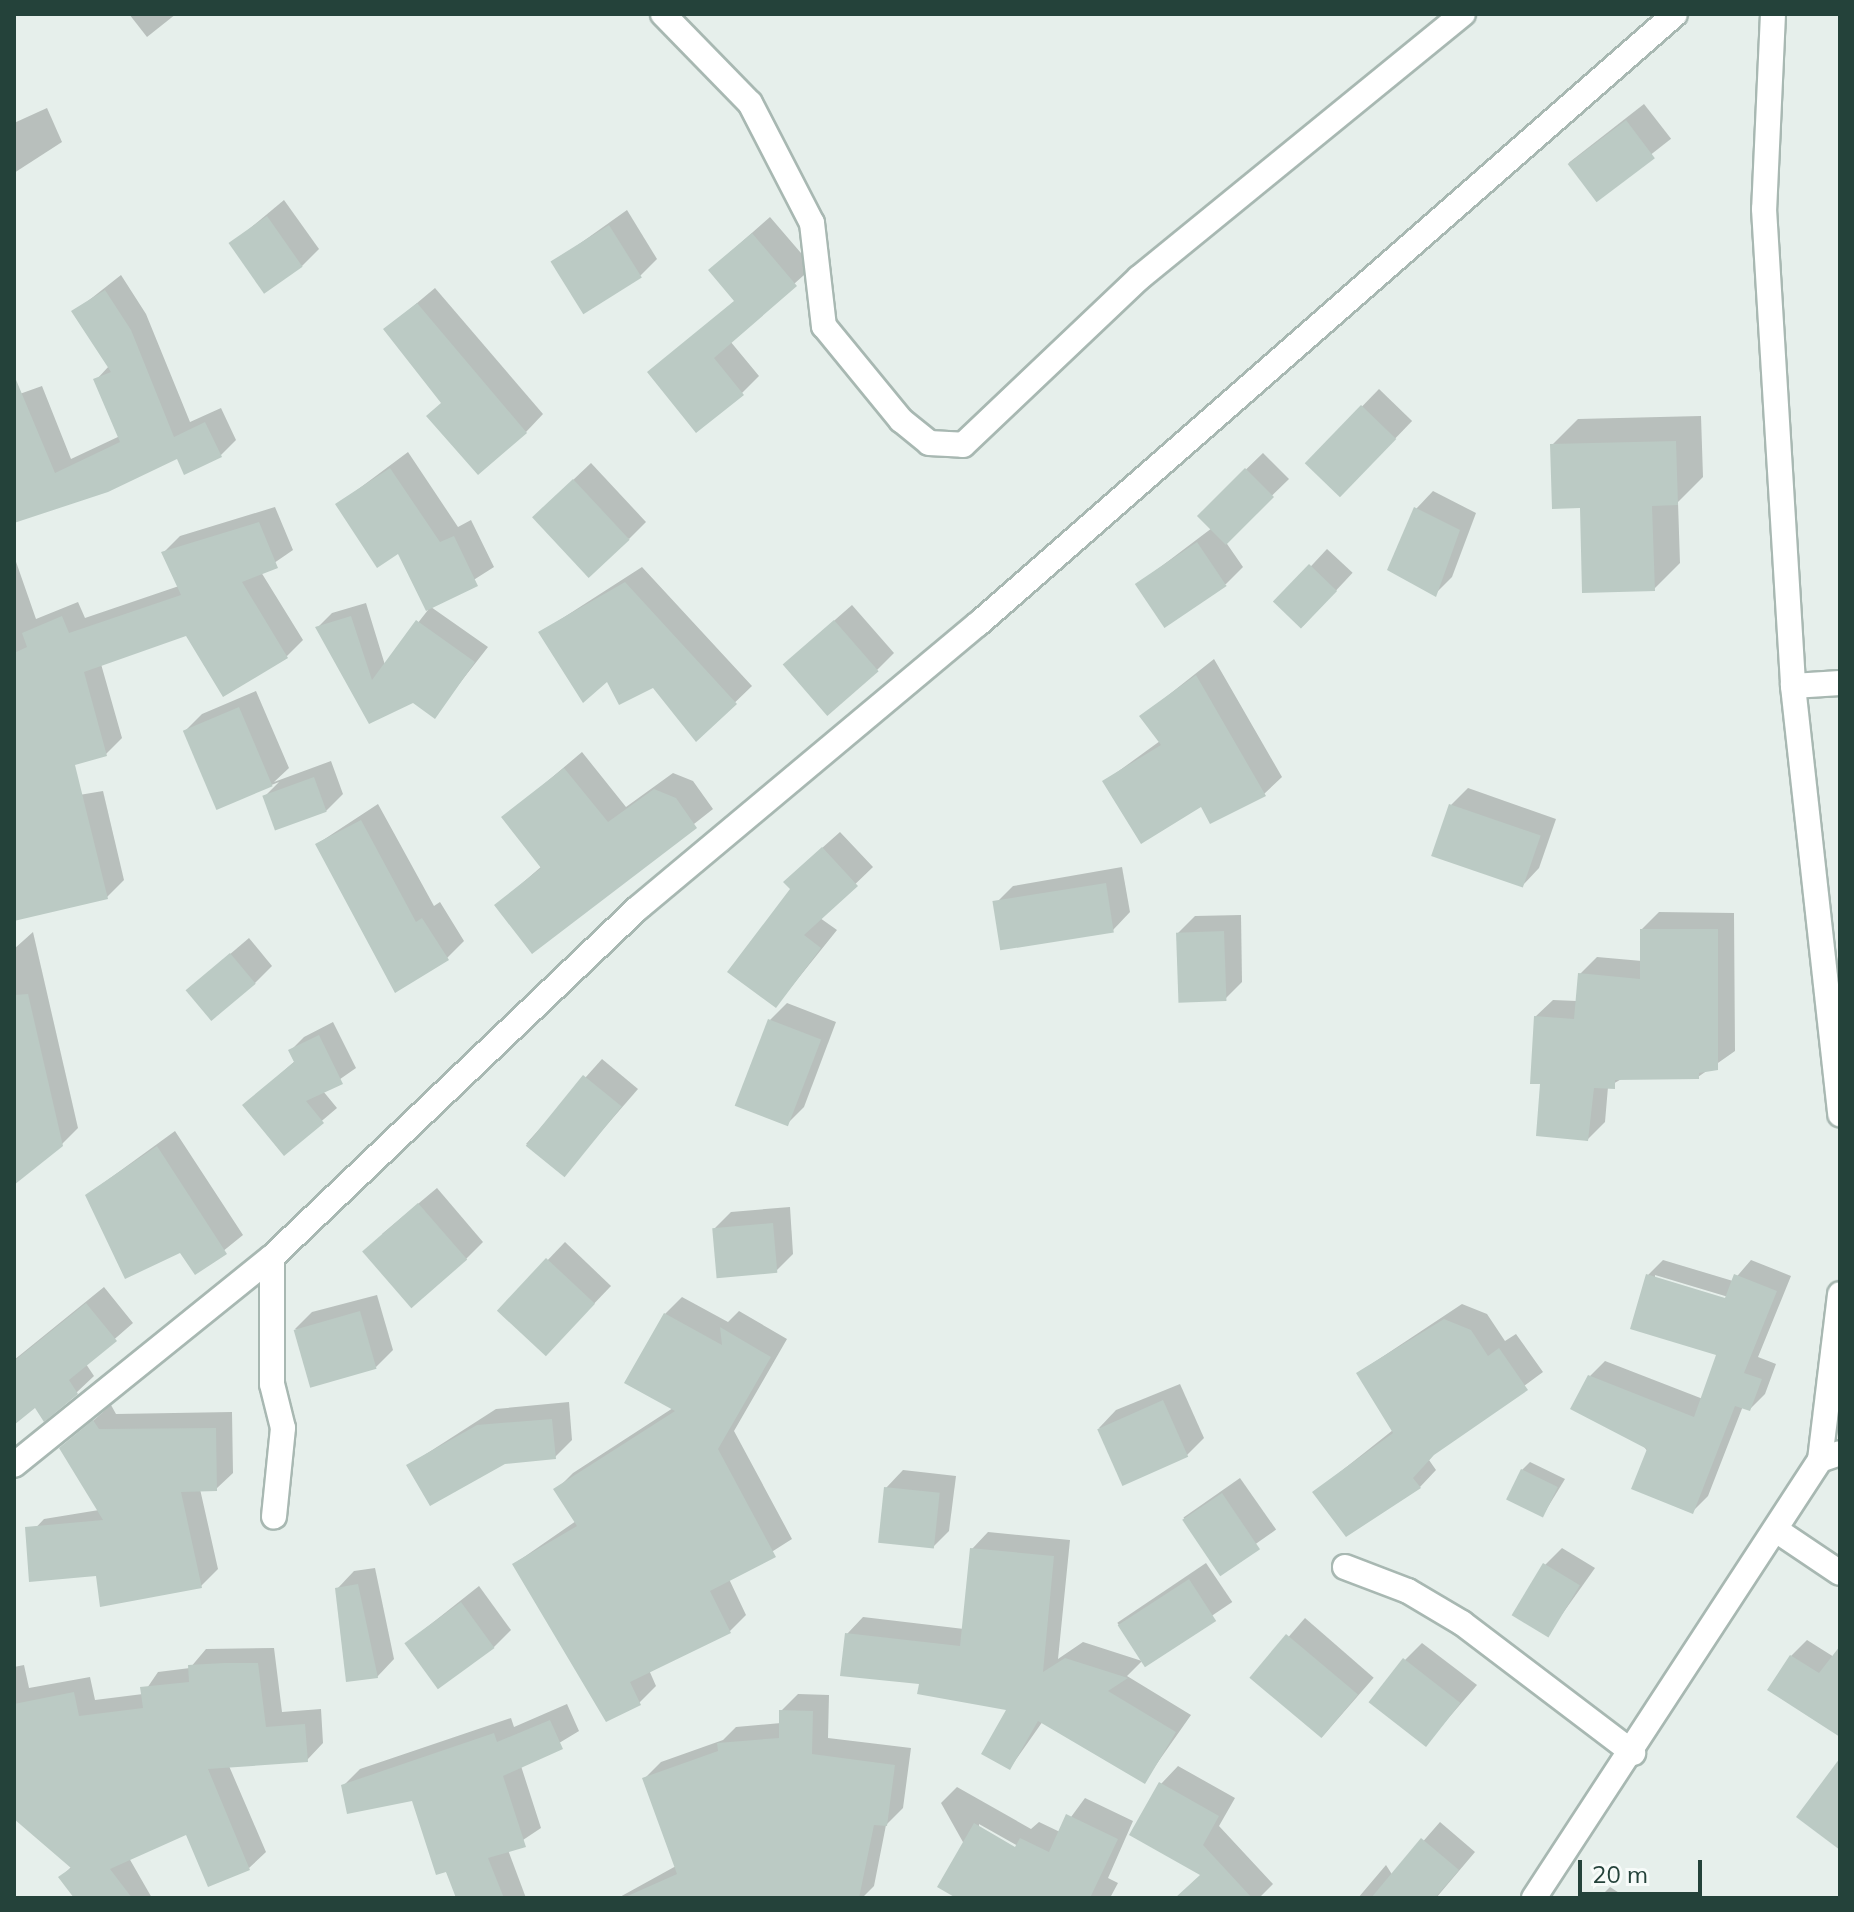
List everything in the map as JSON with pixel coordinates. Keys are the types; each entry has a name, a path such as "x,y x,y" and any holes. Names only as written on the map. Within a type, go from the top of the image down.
{"street":[{"path":"663,14 750,103 812,223 824,326 901,420 929,443 963,445 1139,278 1463,14"},
{"path":"14,1465 272,1257 638,908 978,624 1675,14"},
{"path":"1773,14 1764,209 1793,686 1836,1001 1840,1114"},
{"path":"1793,686 1840,683"},
{"path":"272,1257 272,1384 283,1428 274,1517"},
{"path":"1534,1898 1830,1456 1840,1294"},
{"path":"1779,1532 1840,1573"},
{"path":"1345,1567 1462,1623 1633,1753"}],"building":[{"path":"1626,120 1655,158 1597,202 1568,164"},
{"path":"267,216 303,267 264,294 228,243"},
{"path":"609,225 642,278 583,314 550,262"},
{"path":"752,233 797,286 714,358 744,395 696,433 647,372 734,301 708,270"},
{"path":"105,290 131,330 174,437 205,422 222,457 184,475 177,459 108,492 14,523 14,375 55,473 120,442 93,379 111,372 71,311"},
{"path":"417,303 527,433 478,475 426,416 441,403 383,329"},
{"path":"1361,405 1396,439 1340,497 1305,463"},
{"path":"1676,441 1678,505 1652,506 1655,591 1582,593 1580,508 1552,509 1550,444"},
{"path":"390,468 440,542 454,536 478,586 426,611 398,554 377,568 335,504"},
{"path":"1245,468 1274,497 1226,545 1197,516"},
{"path":"573,479 630,540 589,578 532,517"},
{"path":"1414,507 1460,530 1436,597 1387,570"},
{"path":"259,522 278,568 242,582 288,658 223,697 186,636 84,672 107,756 75,765 108,899 14,921 14,653 27,647 22,633 62,616 69,633 181,595 161,552"},
{"path":"1197,542 1227,586 1164,628 1135,584"},
{"path":"1309,564 1337,591 1301,628 1273,601"},
{"path":"625,582 737,704 696,742 653,688 619,705 607,682 583,703 538,632"},
{"path":"351,616 372,680 416,620 475,662 435,719 413,703 369,724 315,627"},
{"path":"834,620 879,671 827,716 783,665"},
{"path":"1196,675 1266,796 1210,824 1201,807 1141,844 1102,781 1161,745 1139,716"},
{"path":"239,707 273,786 216,810 183,731"},
{"path":"564,768 608,822 654,789 676,798 697,828 532,954 494,905 541,868 501,817"},
{"path":"314,777 327,812 275,831 262,796"},
{"path":"1449,804 1541,836 1523,888 1431,856"},
{"path":"361,820 416,922 422,918 449,960 395,993 315,844"},
{"path":"822,847 858,886 804,935 821,948 776,1008 727,972 790,889 783,882"},
{"path":"1106,883 1114,932 1000,950 992,901"},
{"path":"1640,929 1718,929 1718,1070 1699,1073 1699,1079 1615,1080 1615,1089 1594,1088 1588,1141 1536,1136 1540,1084 1530,1084 1534,1016 1574,1019 1578,973 1640,979"},
{"path":"1224,931 1226,1001 1178,1003 1176,933"},
{"path":"230,953 256,984 211,1021 186,990"},
{"path":"28,994 63,1146 14,1185 14,995"},
{"path":"768,1019 821,1039 788,1126 735,1106"},
{"path":"319,1035 343,1084 306,1101 324,1123 284,1156 242,1105 294,1062 288,1050"},
{"path":"583,1075 622,1106 565,1177 526,1146"},
{"path":"157,1146 227,1254 195,1275 180,1253 125,1279 85,1195"},
{"path":"418,1203 467,1260 411,1308 362,1252"},
{"path":"773,1223 777,1273 717,1278 712,1228"},
{"path":"546,1258 595,1304 546,1356 497,1311"},
{"path":"1646,1274 1725,1298 1734,1274 1777,1291 1744,1373 1762,1379 1750,1411 1735,1406 1693,1514 1631,1489 1647,1449 1570,1409 1588,1375 1694,1417 1716,1355 1630,1329"},
{"path":"86,1303 117,1341 69,1380 78,1394 44,1422 35,1408 14,1425 14,1361"},
{"path":"360,1311 377,1369 310,1388 294,1330"},
{"path":"664,1313 722,1345 720,1327 771,1357 718,1449 776,1557 710,1591 731,1633 630,1682 641,1705 606,1722 512,1564 577,1526 553,1489 675,1411 624,1383"},
{"path":"1444,1319 1471,1330 1488,1356 1499,1348 1528,1390 1434,1455 1413,1478 1421,1488 1346,1537 1312,1492 1393,1433 1356,1373"},
{"path":"1163,1400 1188,1457 1122,1486 1097,1429"},
{"path":"552,1419 556,1459 505,1464 430,1506 406,1465 477,1425"},
{"path":"93,1420 99,1429 216,1428 217,1491 181,1492 202,1588 100,1607 96,1576 29,1582 25,1527 103,1520 59,1448"},
{"path":"1521,1469 1558,1487 1543,1518 1506,1500"},
{"path":"884,1487 940,1493 934,1549 878,1543"},
{"path":"1222,1493 1260,1549 1220,1576 1182,1520"},
{"path":"970,1548 1054,1556 1043,1672 1065,1658 1128,1678 1108,1691 1176,1732 1145,1784 1038,1721 1010,1770 981,1754 1006,1710 917,1694 919,1684 840,1676 845,1633 960,1646"},
{"path":"1543,1563 1580,1585 1548,1637 1512,1615"},
{"path":"1189,1579 1216,1621 1145,1667 1118,1625"},
{"path":"358,1584 378,1678 346,1682 335,1588"},
{"path":"461,1602 495,1648 438,1689 404,1643"},
{"path":"1286,1634 1358,1694 1321,1738 1249,1678"},
{"path":"1840,1646 1840,1737 1767,1690 1790,1655 1819,1673"},
{"path":"1403,1658 1461,1703 1426,1747 1369,1702"},
{"path":"258,1663 266,1727 305,1724 308,1762 208,1769 250,1870 208,1887 186,1835 110,1869 132,1898 74,1898 58,1877 71,1868 14,1819 14,1704 74,1692 79,1716 143,1708 140,1687 189,1682 188,1665"},
{"path":"779,1710 813,1711 812,1754 895,1765 887,1826 874,1825 859,1898 623,1898 677,1874 642,1778 718,1751 717,1743 779,1738"},
{"path":"550,1720 563,1749 503,1776 526,1847 488,1858 504,1898 456,1898 446,1872 436,1875 412,1801 347,1814 341,1785 494,1733 497,1742"},
{"path":"1840,1758 1840,1850 1796,1817"},
{"path":"1159,1782 1219,1816 1203,1845 1252,1898 1175,1898 1200,1875 1129,1835"},
{"path":"1066,1814 1118,1839 1090,1898 956,1898 937,1887 974,1823 1015,1847 1020,1838 1049,1852"},
{"path":"1421,1838 1459,1870 1435,1898 1371,1898"}]}
